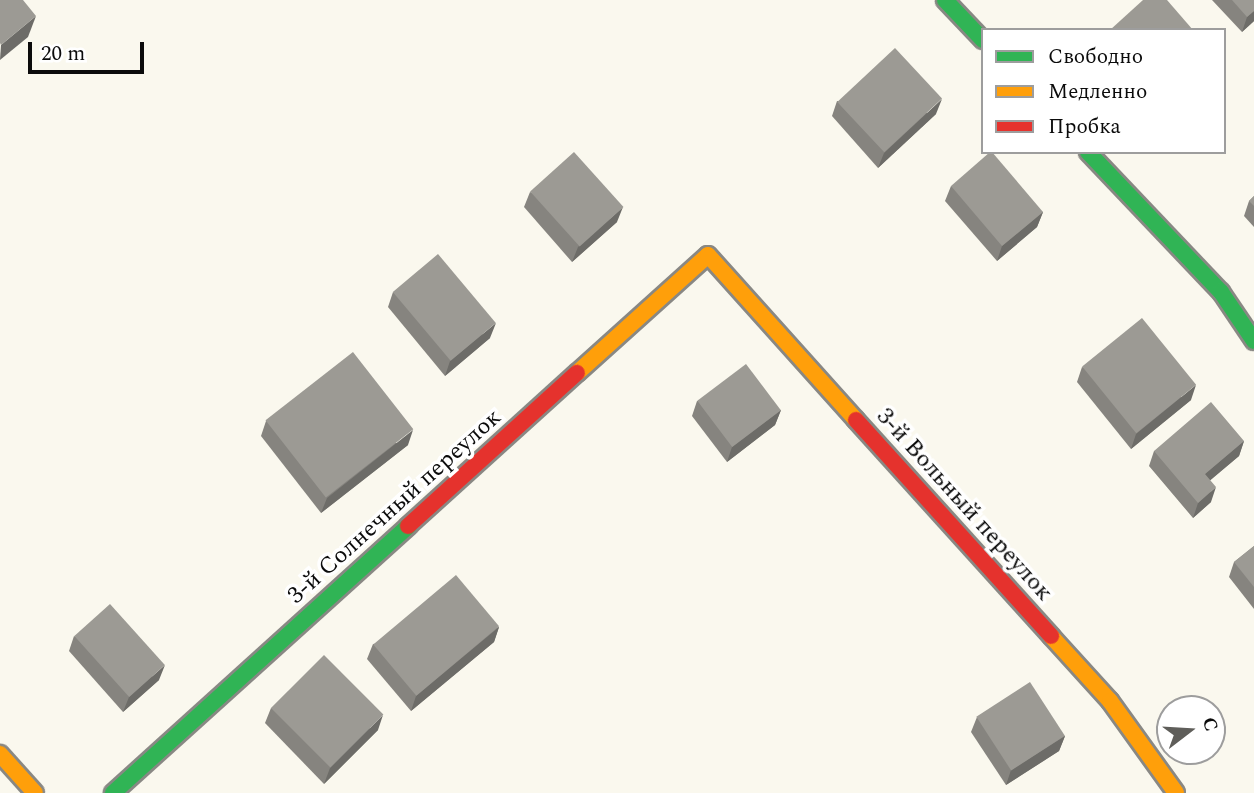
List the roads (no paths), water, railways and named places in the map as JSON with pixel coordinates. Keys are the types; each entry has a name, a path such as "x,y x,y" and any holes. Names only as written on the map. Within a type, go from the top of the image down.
{"street":[{"path":"945,0 981,38"},
{"path":"1090,154 1221,292 1254,341"},
{"name":"3-й Солнечный переулок","path":"113,793 708,255"},
{"name":"3-й Вольный переулок","path":"708,255 1110,701 1176,793"},
{"path":"0,754 35,793"}]}
